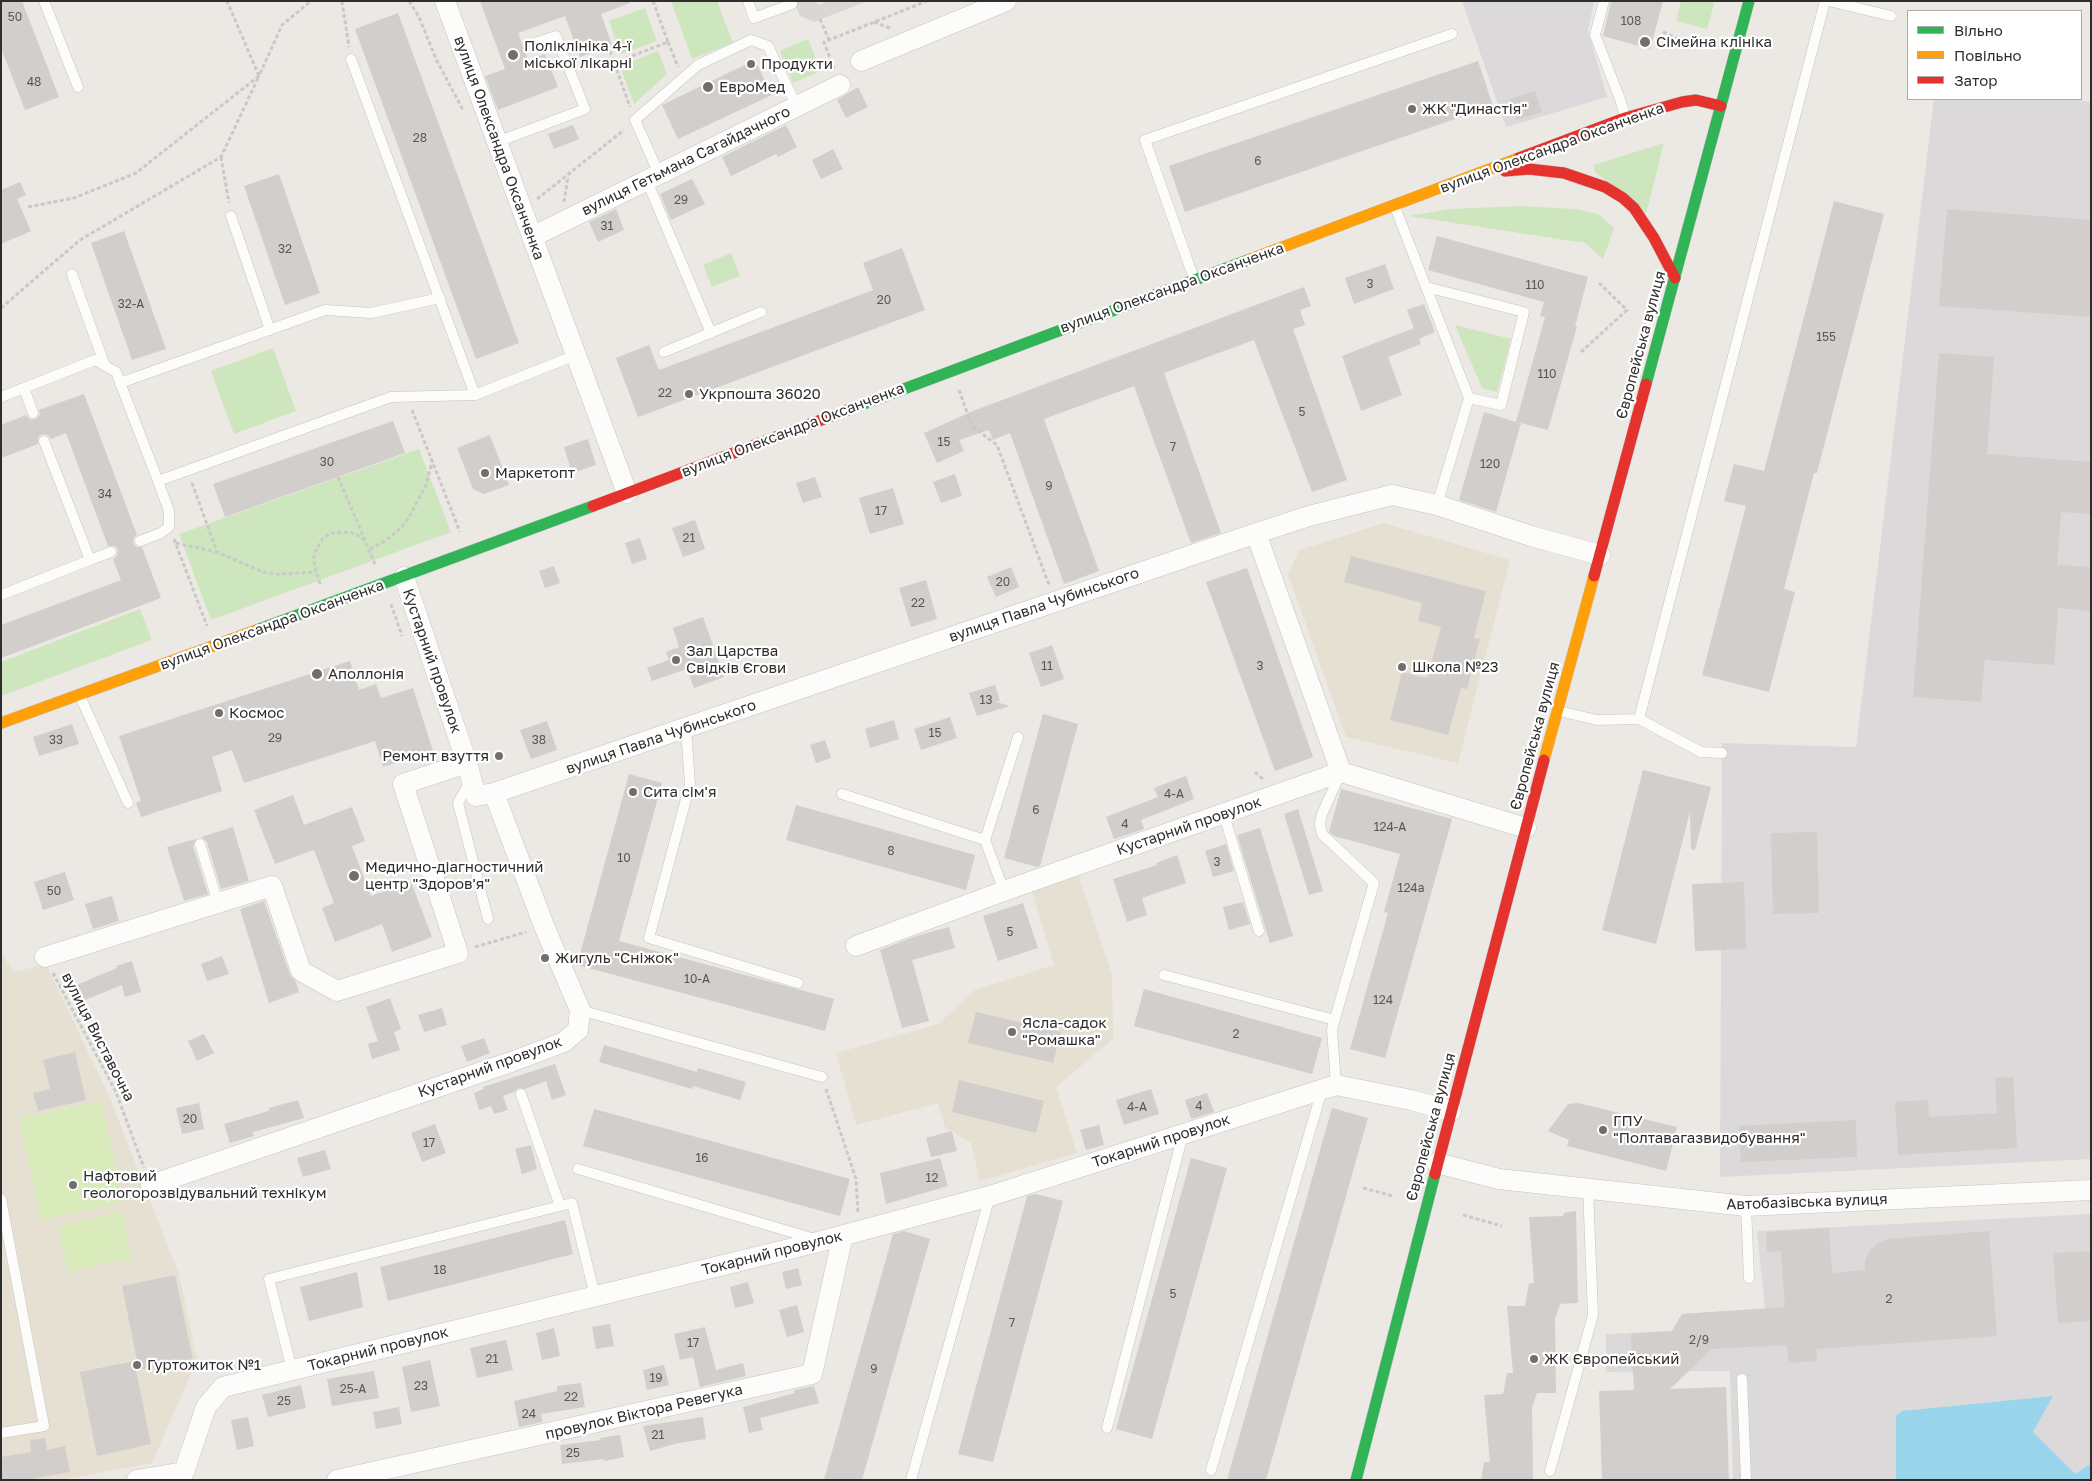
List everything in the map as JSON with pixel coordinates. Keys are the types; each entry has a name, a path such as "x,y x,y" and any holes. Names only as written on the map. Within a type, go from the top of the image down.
{"main road":[{"name":"Європейська вулиця","path":"1356,1480 1526,828 1749,1"},
{"name":"вулиця Олександра Оксанченка","path":"1,723 627,493 1625,118 1682,102 1696,100 1721,106"},
{"path":"1483,172 1529,169 1546,170 1578,176 1605,187 1623,198 1634,208 1654,238 1675,278"}],"street":[{"name":"вулиця Олександра Оксанченка","path":"445,1 627,493"},
{"path":"860,61 1006,1"},
{"name":"вулиця Гетьмана Сагайдачного","path":"532,237 840,85"},
{"name":"вулиця Павла Чубинського","path":"494,793 1256,533 1309,516 1392,495 1438,505 1531,536 1600,555"},
{"path":"1256,533 1341,772 1526,828"},
{"name":"Кустарний провулок","path":"404,576 470,771 476,796 494,793"},
{"path":"45,957 272,886 300,972 337,991 458,953 403,784 470,771"},
{"name":"Кустарний провулок","path":"856,946 1004,891 1224,815 1341,772"},
{"path":"494,793 544,926 580,1010"},
{"name":"Кустарний провулок","path":"151,1185 564,1042 578,1030 580,1010"},
{"name":"Токарний провулок","path":"137,1480 188,1476 206,1407 223,1387 822,1241 990,1196 1329,1088 1411,1100 1451,1111"},
{"name":"Автобазівська вулиця","path":"1438,1163 1500,1179 1746,1206 2091,1190"},
{"name":"провулок Віктора Ревегука","path":"337,1480 812,1374 851,1233"}],"lane":[{"path":"44,1 78,87"},
{"path":"748,1 754,18 792,4"},
{"path":"1604,1 1595,35 1620,99 1625,118"},
{"path":"1639,719 1825,1"},
{"path":"1829,1 1891,16"},
{"path":"1194,280 1145,140 1452,34"},
{"path":"497,142 585,109 556,36 535,43"},
{"path":"712,333 653,178 635,120 698,65 751,40 768,46 797,107"},
{"path":"351,60 475,394"},
{"path":"1394,206 1469,398 1438,505"},
{"path":"231,216 270,330"},
{"path":"72,274 105,366"},
{"path":"1426,287 1524,312 1501,405 1469,398"},
{"path":"120,383 325,310 371,313 440,298"},
{"path":"664,352 761,312"},
{"path":"158,481 391,398 475,394 576,355"},
{"path":"1,397 95,360 116,372 170,511 169,526 161,532 140,541"},
{"path":"24,388 33,413"},
{"path":"44,441 90,560"},
{"path":"1,594 111,552"},
{"path":"80,695 128,803"},
{"path":"1558,711 1597,720 1639,719 1701,752 1722,753"},
{"path":"686,729 690,784 648,938 798,983"},
{"path":"1004,891 985,840 1018,737"},
{"path":"470,771 458,803 488,920"},
{"path":"1211,1470 1329,1088 1332,1029 1374,883 1322,834 1320,824 1322,814 1341,772"},
{"path":"842,794 985,840"},
{"path":"1224,815 1259,931"},
{"path":"200,844 218,903"},
{"path":"1164,975 1335,1020"},
{"path":"580,1010 822,1077"},
{"path":"521,1094 560,1206"},
{"path":"1107,1428 1183,1134"},
{"path":"578,1169 822,1241"},
{"path":"1550,1471 1593,1315 1588,1188"},
{"path":"912,1480 990,1196"},
{"path":"1,1199 44,1426 1,1433"},
{"path":"292,1370 269,1279 572,1203 595,1296"},
{"path":"1746,1206 1749,1278"},
{"path":"1742,1379 1746,1480"}],"path":[{"path":"227,1 259,76"},
{"path":"1,308 80,240 221,157 282,25 311,1"},
{"path":"342,1 351,60"},
{"path":"409,1 419,17 436,59 466,114"},
{"path":"653,1 683,79"},
{"path":"912,1 914,6"},
{"path":"840,85 824,42 927,1"},
{"path":"820,19 829,40"},
{"path":"1663,32 1696,47"},
{"path":"614,62 668,42"},
{"path":"531,204 635,120 610,51"},
{"path":"28,207 74,198 136,173 259,76"},
{"path":"221,157 231,216"},
{"path":"1581,352 1627,310 1599,283"},
{"path":"958,386 972,426 998,445 1055,602"},
{"path":"407,397 460,533"},
{"path":"370,549 385,541 400,529 408,519 426,485 432,461"},
{"path":"187,470 217,552"},
{"path":"338,477 376,564"},
{"path":"169,526 207,627"},
{"path":"321,584 316,572 314,554 323,538 331,533 349,532 358,535 365,541"},
{"path":"176,543 217,552 263,572 278,574 316,572"},
{"path":"458,953 544,926"},
{"name":"вулиця Виставочна","path":"45,957 116,1092 151,1185"},
{"path":"822,1077 856,1178 851,1233"},
{"path":"1363,1188 1393,1196"},
{"path":"1463,1215 1502,1226"}],"shaded area":[{"path":"794,1 817,1 818,5 828,1 867,1 814,22 800,16"},
{"path":"1462,1 1594,1 1588,31 1607,97 1506,127"},
{"path":"1934,100 2080,100 2091,103 2091,1159 1720,1177 1722,743 1856,747"},
{"name":"Школа №23","path":"1384,523 1510,560 1458,763 1346,737 1288,574 1299,550"},
{"name":"Ясла-садок \"Ромашка\"","path":"1078,874 1112,974 1113,1039 1056,1087 1077,1153 980,1181 971,1143 945,1127 938,1103 856,1125 836,1053 938,1024 975,990 1054,965 1032,891"},
{"name":"Нафтовий геологорозвідувальний технікум","path":"1,953 14,972 46,964 109,1096 179,1274 197,1360 152,1463 61,1480 1,1480"},
{"path":"2091,1214 2091,1480 1733,1480 1730,1371 1606,1372 1606,1334 1672,1331 1682,1314 1765,1309 1757,1231"}],"green space":[{"path":"671,1 717,1 733,43 692,59"},
{"path":"1681,1 1715,1 1707,29 1676,21"},
{"path":"645,8 657,41 621,54 609,21"},
{"path":"808,39 821,71 793,83 780,51"},
{"path":"658,51 667,74 634,104 620,66"},
{"path":"1664,143 1646,214 1594,171 1594,165"},
{"path":"1521,206 1574,209 1598,214 1614,228 1603,259 1585,243 1409,216 1451,209"},
{"path":"731,253 740,276 712,287 703,265"},
{"path":"1455,325 1511,339 1497,392 1482,388"},
{"path":"273,348 296,411 234,434 211,371"},
{"path":"419,449 451,532 211,620 179,534"},
{"path":"140,609 152,640 1,696 1,662"},
{"path":"101,1101 123,1202 41,1220 19,1118"},
{"path":"122,1211 132,1258 68,1272 58,1226"}],"water":[{"path":"2053,1396 2033,1432 2075,1474 2091,1464 2091,1479 1896,1480 1896,1416 1902,1411"}],"building":[{"path":"1,1 22,1 59,97 25,110 1,48"},
{"name":"Поліклініка 4-ї міської лікарні","path":"480,1 630,1 630,3 601,14 612,45 580,57 565,16 518,33 528,60 545,54 558,87 498,110 485,76 505,69"},
{"path":"1611,1 1663,1 1650,49 1603,36"},
{"path":"398,13 519,343 476,359 355,29"},
{"path":"755,60 772,95 678,139 662,105"},
{"path":"1478,61 1493,106 1185,212 1169,166"},
{"path":"858,87 868,107 846,118 837,100"},
{"path":"1535,91 1542,112 1516,120 1510,99"},
{"path":"573,125 579,139 554,149 548,134"},
{"path":"786,125 797,147 778,157 776,154 731,176 722,157"},
{"path":"833,149 843,169 821,179 812,160"},
{"path":"279,174 320,293 285,305 244,186"},
{"path":"692,179 705,204 671,220 660,194"},
{"path":"20,182 26,195 17,199 31,231 1,244 1,190"},
{"path":"1834,201 1884,214 1817,473 1814,473 1784,589 1795,592 1769,692 1702,675 1746,506 1724,501 1734,464 1764,471"},
{"path":"616,209 624,230 598,242 589,222"},
{"path":"1947,209 2091,220 2091,317 1939,306"},
{"path":"124,231 166,349 132,360 91,243"},
{"path":"1437,236 1588,277 1575,326 1577,326 1548,430 1521,423 1496,512 1459,500 1484,412 1516,422 1545,317 1540,316 1544,302 1428,270"},
{"path":"902,248 925,310 638,417 616,358 649,345 659,370 873,290 863,263"},
{"path":"1385,264 1394,289 1354,304 1345,278"},
{"path":"1304,287 1311,306 1300,310 1305,325 1293,329 1347,480 1312,492 1254,340 1164,373 1221,533 1191,543 1134,386 1044,419 1099,571 1064,584 1010,433 993,440 989,430 959,440 964,451 937,463 924,433 973,411"},
{"path":"1424,304 1435,332 1419,339 1421,344 1388,357 1402,395 1361,411 1342,356 1414,328 1407,310"},
{"path":"1939,353 1994,357 1987,454 2091,462 2091,514 2061,512 2057,565 2091,567 2091,611 2058,608 2054,665 1985,660 1981,702 1913,697"},
{"path":"84,394 137,535 134,537 133,543 136,547 142,547 161,598 1,658 1,625 121,580 113,559 117,556 118,550 115,546 108,546 66,433 51,439 48,435 42,434 38,437 38,444 1,458 1,425 26,415 31,420 36,419 40,415 39,410"},
{"path":"393,421 405,453 225,517 213,484"},
{"path":"490,435 509,485 484,494 473,489 457,448"},
{"path":"588,439 596,465 572,473 564,447"},
{"path":"955,474 962,496 941,503 933,482"},
{"path":"815,477 822,497 803,503 796,483"},
{"path":"893,488 904,524 870,534 859,498"},
{"path":"695,520 705,549 683,557 672,528"},
{"path":"640,538 647,559 632,564 625,543"},
{"path":"1351,556 1486,591 1474,638 1480,639 1467,689 1461,688 1448,735 1390,720 1402,672 1427,678 1441,627 1418,621 1422,603 1344,582"},
{"path":"554,566 560,583 545,588 539,571"},
{"path":"1011,567 1019,587 996,597 987,577"},
{"path":"1247,568 1313,757 1275,771 1206,582"},
{"path":"926,580 937,619 911,627 899,588"},
{"path":"703,617 724,677 694,688 687,669 652,681 647,668 669,660 666,652 679,647 673,628"},
{"path":"1052,645 1064,679 1041,687 1029,653"},
{"path":"350,661 359,690 376,684 381,698 413,688 433,751 383,767 375,741 244,783 232,750 212,757 222,791 141,817 136,803 141,801 119,736"},
{"path":"995,685 1000,701 996,702 1010,706 977,716 969,693"},
{"path":"1043,714 1078,724 1040,866 1037,867 1004,858"},
{"path":"950,717 957,738 921,750 914,729"},
{"path":"894,720 899,739 870,748 865,729"},
{"path":"547,721 557,750 531,759 520,730"},
{"path":"72,724 79,744 39,756 33,737"},
{"path":"825,740 831,758 816,763 810,745"},
{"path":"1643,770 1711,787 1695,850 1691,849 1690,812 1656,944 1602,930"},
{"path":"629,774 662,783 619,941 834,999 825,1031 577,965"},
{"path":"1186,776 1194,799 1141,820 1144,829 1114,839 1106,817 1158,797 1154,788"},
{"path":"1341,789 1452,819 1385,1058 1350,1049 1388,913 1384,912 1400,854 1334,836 1329,832"},
{"path":"293,795 304,825 352,807 365,841 352,846 371,896 411,882 432,937 392,952 382,924 335,942 322,908 334,903 314,850 275,864 254,810"},
{"path":"796,805 975,855 966,890 786,840"},
{"path":"1298,809 1323,891 1309,895 1284,814"},
{"path":"233,827 249,881 221,889 207,842 201,837"},
{"path":"1260,828 1293,936 1270,943 1237,835"},
{"path":"1817,832 1819,913 1773,914 1771,833"},
{"path":"196,839 193,846 208,894 184,901 167,847"},
{"path":"1226,844 1234,871 1213,877 1205,851"},
{"path":"1177,855 1186,883 1142,898 1147,915 1127,922 1113,879 1157,865 1156,863"},
{"path":"65,872 74,900 43,910 34,882"},
{"path":"1744,882 1746,949 1695,951 1692,884"},
{"path":"112,896 119,921 93,929 85,904"},
{"path":"264,901 290,975 296,982 299,992 269,1003 240,909"},
{"path":"1243,902 1250,924 1229,930 1223,907"},
{"path":"1023,903 1038,948 998,961 983,916"},
{"path":"949,927 955,948 912,960 929,1021 902,1028 880,950 916,936"},
{"path":"222,956 229,974 207,981 201,964"},
{"path":"132,961 141,992 125,997 122,985 80,1002 74,986 117,968 116,966"},
{"path":"1144,989 1322,1038 1312,1074 1134,1026"},
{"path":"390,998 401,1029 394,1032 400,1050 372,1059 368,1044 378,1041 366,1007"},
{"path":"442,1008 447,1025 424,1032 418,1015"},
{"path":"976,1012 1061,1032 1053,1063 968,1043"},
{"path":"204,1034 214,1053 197,1061 188,1041"},
{"path":"484,1038 490,1053 467,1062 461,1046"},
{"path":"604,1045 697,1072 698,1068 746,1082 740,1100 693,1086 692,1089 599,1062"},
{"path":"75,1052 86,1100 38,1111 33,1093 50,1089 43,1060"},
{"path":"555,1064 566,1095 552,1100 546,1081 525,1089 518,1088 514,1092 503,1096 508,1110 494,1114 491,1106 479,1110 474,1093 484,1089 483,1087"},
{"path":"2013,1077 2017,1148 1898,1155 1895,1102 1928,1100 1929,1117 1997,1113 1995,1078"},
{"path":"959,1080 1044,1101 1036,1133 952,1112"},
{"path":"1151,1089 1159,1114 1124,1125 1116,1100"},
{"path":"1207,1093 1214,1112 1191,1119 1185,1100"},
{"path":"298,1100 304,1118 253,1132 254,1136 230,1143 224,1124 269,1111 269,1108"},
{"path":"199,1103 204,1129 182,1134 176,1108"},
{"path":"1578,1103 1677,1127 1666,1171 1567,1146 1569,1140 1548,1131 1568,1104"},
{"path":"1332,1108 1368,1118 1266,1480 1227,1480"},
{"path":"594,1109 850,1179 840,1216 583,1146"},
{"path":"1856,1120 1857,1157 1741,1162 1739,1126"},
{"path":"435,1124 446,1153 422,1162 411,1133"},
{"path":"1099,1125 1104,1145 1086,1150 1080,1130"},
{"path":"952,1131 957,1151 931,1157 926,1138"},
{"path":"531,1145 537,1169 522,1174 515,1149"},
{"path":"325,1150 331,1169 303,1177 297,1158"},
{"path":"940,1158 948,1186 886,1204 880,1173"},
{"path":"1191,1158 1227,1168 1152,1439 1116,1429"},
{"path":"1036,1194 1063,1201 993,1462 958,1454 1027,1196"},
{"name":"ЖК Європейський","path":"1576,1211 1578,1303 1560,1304 1555,1319 1556,1393 1537,1393 1532,1408 1533,1480 1481,1480 1484,1462 1490,1462 1484,1395 1503,1394 1507,1373 1513,1373 1507,1306 1525,1306 1529,1284 1534,1283 1529,1217 1563,1216 1564,1213"},
{"path":"565,1220 573,1254 388,1301 380,1267"},
{"path":"1829,1228 1832,1273 1865,1270 1865,1260 1870,1250 1878,1243 1888,1239 1989,1231 1997,1336 1816,1349 1817,1361 1789,1363 1787,1345 1712,1349 1670,1389 1726,1387 1729,1480 1602,1480 1599,1391 1634,1390 1631,1334 1672,1331 1682,1314 1785,1307 1781,1251 1767,1252 1766,1232"},
{"path":"904,1231 930,1239 862,1480 824,1480 893,1234"},
{"path":"2091,1251 2091,1321 2058,1323 2053,1253"},
{"path":"798,1268 802,1285 786,1289 782,1272"},
{"path":"357,1272 363,1307 309,1321 300,1287"},
{"path":"175,1275 193,1359 139,1370 122,1286"},
{"path":"748,1282 754,1303 735,1308 730,1287"},
{"path":"797,1305 804,1332 787,1337 779,1310"},
{"path":"610,1324 614,1346 596,1349 592,1327"},
{"path":"705,1327 716,1370 743,1363 746,1376 700,1387 693,1357 680,1360 674,1334"},
{"path":"554,1328 560,1356 542,1360 536,1333"},
{"path":"506,1340 513,1370 477,1378 470,1348"},
{"path":"430,1360 440,1406 411,1412 402,1367"},
{"path":"134,1361 151,1444 97,1456 80,1372"},
{"path":"664,1365 669,1385 647,1390 643,1370"},
{"path":"374,1371 379,1398 332,1406 327,1379"},
{"path":"581,1383 585,1407 541,1414 542,1422 519,1427 514,1401 557,1391 557,1386"},
{"path":"301,1385 306,1408 268,1417 262,1395"},
{"path":"814,1386 819,1403 760,1418 763,1430 749,1433 743,1407 795,1393 794,1390"},
{"path":"399,1407 402,1424 376,1429 373,1412"},
{"path":"248,1417 254,1446 237,1450 231,1420"},
{"path":"703,1417 706,1439 678,1443 650,1451 643,1426"},
{"path":"620,1435 624,1457 605,1461 604,1459 562,1464 560,1445 601,1440 600,1438"},
{"path":"45,1438 47,1450 65,1446 70,1472 26,1480 1,1480 1,1457 31,1452 30,1440"}],"traffic: fast":[{"path":"1646,384 1749,1"},
{"path":"853,408 1248,260"},
{"path":"257,630 593,506"},
{"path":"1356,1480 1435,1174"}],"traffic: slow":[{"path":"1248,260 1519,158"},
{"path":"1544,760 1594,576"},
{"path":"1,723 257,630"}],"traffic: jam":[{"path":"1519,158 1625,118 1682,102 1696,100 1721,106"},
{"path":"1505,171 1529,169 1564,173 1605,187 1623,198 1634,208 1654,238 1675,278"},
{"path":"1594,576 1646,384"},
{"path":"593,506 853,408"},
{"path":"1435,1174 1544,760"}],"place":[{"name":"Сімейна клініка","path":"1645,42"},
{"name":"Поліклініка 4-ї міської лікарні","path":"513,55"},
{"name":"Продукти","path":"751,64"},
{"name":"ЕвроМед","path":"708,87"},
{"name":"ЖК \"Династія\"","path":"1412,109"},
{"name":"Укрпошта 36020","path":"689,394"},
{"name":"Маркетопт","path":"485,473"},
{"name":"Зал Царства Cвідків Єгови","path":"676,660"},
{"name":"Школа №23","path":"1402,667"},
{"name":"Аполлонія","path":"317,674"},
{"name":"Космос","path":"219,713"},
{"name":"Ремонт взуття","path":"499,756"},
{"name":"Сита сім'я","path":"633,792"},
{"name":"Медично-діагностичний центр \"Здоров'я\"","path":"354,876"},
{"name":"Жигуль \"Сніжок\"","path":"545,958"},
{"name":"Ясла-садок \"Ромашка\"","path":"1012,1032"},
{"name":"ГПУ \"Полтавагазвидобування\"","path":"1603,1130"},
{"name":"Нафтовий геологорозвідувальний технікум","path":"73,1185"},
{"name":"ЖК Європейський","path":"1534,1359"},
{"name":"Гуртожиток №1","path":"137,1365"}]}
